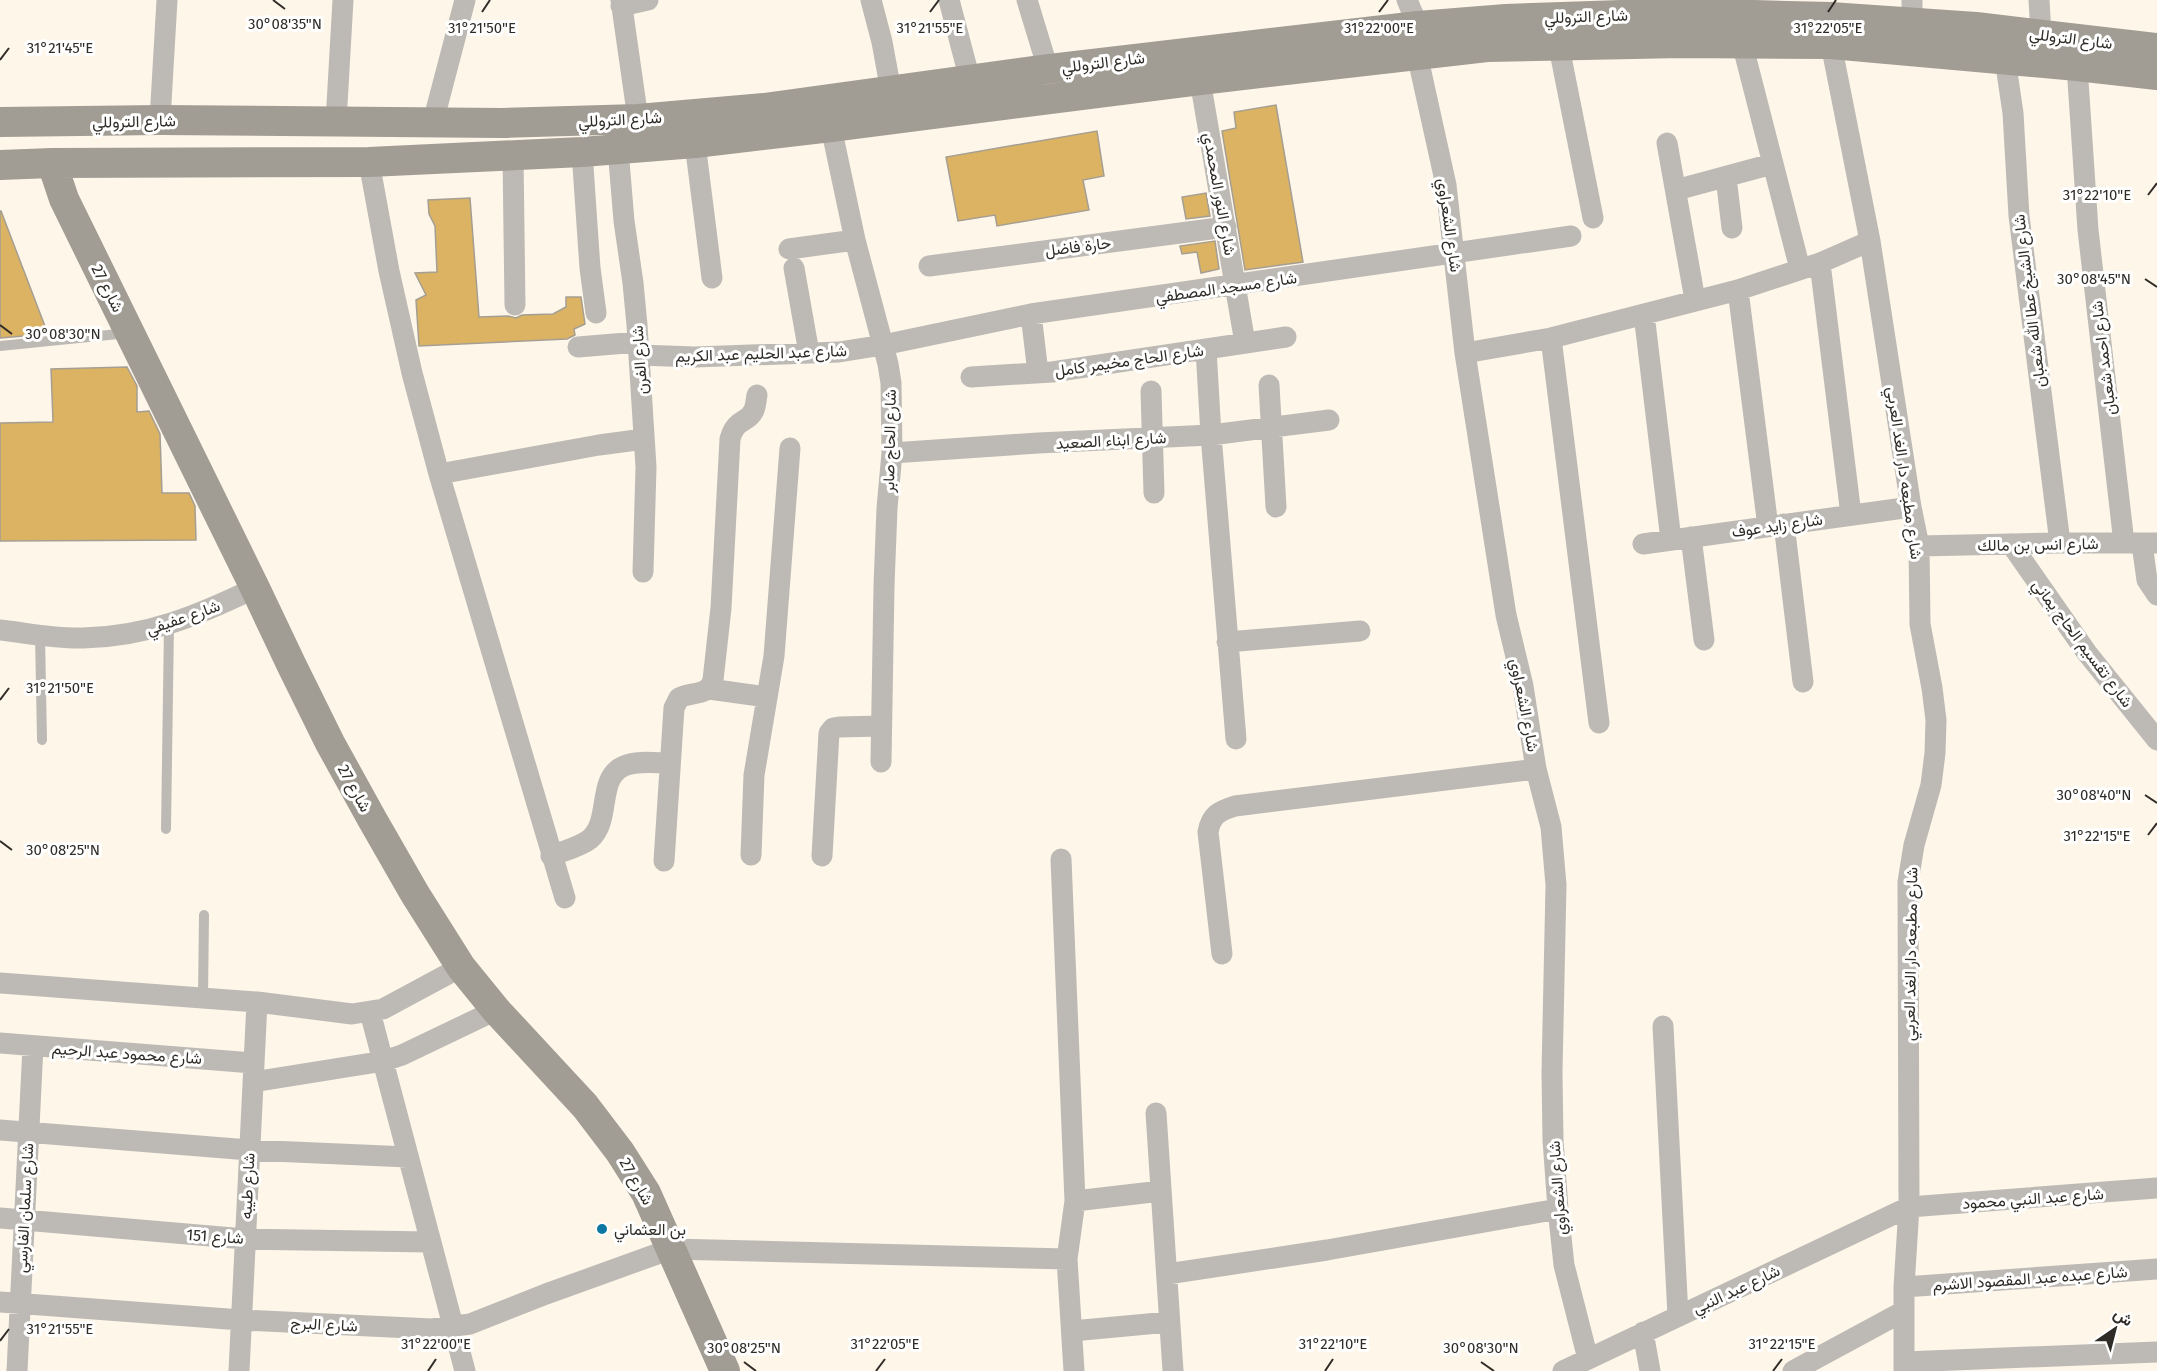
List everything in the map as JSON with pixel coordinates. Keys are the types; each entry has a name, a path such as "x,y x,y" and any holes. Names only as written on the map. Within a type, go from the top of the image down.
{"street":[{"path":"160,120 167,0"},
{"path":"336,122 343,0"},
{"path":"433,122 465,0"},
{"path":"638,119 621,3 648,0"},
{"path":"871,0 891,91"},
{"path":"949,0 970,80"},
{"path":"1027,0 1048,69"},
{"path":"2039,0 2041,34"},
{"name":"شارع التروللي","path":"0,165 379,162 582,152 695,143 1200,80 1414,27 1503,9 1758,8 1830,20 2005,59 2157,75"},
{"name":"شارع التروللي","path":"0,122 160,120 569,122 638,119 764,108 1048,69 1414,27 1487,47 1742,43 1830,20 1912,11 2041,34 2157,48"},
{"name":"شارع مطبعه دار الغد العربي","path":"1830,20 1870,241 1919,546 1920,624 1936,720 1931,785 1914,845 1908,882 1909,1207 1904,1287 1904,1366"},
{"name":"شارع الشعراوي","path":"1414,27 1446,185 1466,353 1506,615 1523,686 1536,770 1545,798 1554,856 1556,885 1553,1140 1564,1265 1588,1359"},
{"path":"1742,43 1772,164 1810,266 1851,515"},
{"path":"1559,47 1593,218"},
{"name":"شارع الشيخ عطا الله شعبان","path":"2005,59 2013,113 2019,216 2060,543"},
{"name":"شارع احمد شعبان","path":"2077,66 2088,230 2147,580 2157,595"},
{"name":"شارع النور المحمدي","path":"1200,80 1245,343"},
{"path":"388,122 379,162 389,271 412,373 439,474 565,898"},
{"name":"شارع الحاج صابر","path":"831,127 855,240 891,383 892,453 884,586 881,762"},
{"path":"695,143 712,278"},
{"path":"1667,143 1695,300"},
{"name":"شارع الفرن","path":"618,149 639,349 647,489 643,572"},
{"path":"582,152 596,313"},
{"path":"513,156 515,305"},
{"name":"شارع 27","path":"52,163 64,199 335,753 415,894 461,967 496,1010 585,1106 620,1152 646,1193 725,1371"},
{"path":"1676,190 1772,164"},
{"path":"1726,177 1732,228"},
{"name":"حارة فاضل","path":"929,266 1226,227"},
{"name":"شارع مسجد المصطفي","path":"883,345 1031,314 1571,236"},
{"path":"809,353 791,258 855,240"},
{"path":"1466,353 1551,338 1738,290 1810,266 1870,241"},
{"path":"1738,290 1803,682"},
{"path":"1031,314 1038,373"},
{"path":"1644,314 1681,538 1704,640"},
{"name":"شارع الحاج مخيمر كامل","path":"971,377 1038,373 1286,338"},
{"path":"1551,338 1599,723"},
{"name":"شارع عبد الحليم عبد الكريم","path":"578,347 639,349 695,357 839,352 883,345"},
{"path":"1206,349 1236,740"},
{"path":"1269,385 1276,507"},
{"path":"1151,391 1154,494"},
{"path":"709,689 713,681 721,608 730,439 738,422 746,420 754,411 757,395"},
{"name":"شارع ابناء الصعيد","path":"892,453 1019,444 1211,435 1329,420"},
{"path":"439,474 599,444 644,439"},
{"path":"751,855 754,775 774,656 790,448"},
{"name":"شارع زايد عوف","path":"1643,544 1911,507"},
{"name":"شارع انس بن مالك","path":"1919,546 2141,543"},
{"name":"شارع تقسيم الحاج يماني","path":"2011,544 2087,653 2157,740"},
{"name":"شارع عفيفي","path":"0,630 82,638 115,636 169,625 211,610 255,588"},
{"path":"1227,642 1360,631"},
{"path":"664,861 676,702 684,695 709,689 766,697"},
{"path":"822,856 829,733 833,728 839,727 881,726"},
{"path":"551,856 589,840 597,832 602,819 609,781 615,771 625,765 636,763 670,763"},
{"path":"1222,954 1208,832 1210,819 1220,810 1536,770"},
{"path":"1061,860 1075,1200 1067,1259 1074,1371"},
{"path":"0,983 257,1002 352,1014 370,1012 396,1003 461,967"},
{"name":"شارع طيبه","path":"238,1371 257,1002"},
{"name":"شارع محمود عبد الرحيم","path":"0,1043 253,1072 384,1061 402,1055 496,1010"},
{"path":"370,1012 465,1371"},
{"path":"1663,1026 1678,1316"},
{"name":"شارع سلمان الفارسي","path":"17,1371 10,1303 24,1220 33,1046"},
{"path":"1156,1113 1173,1371"},
{"path":"0,1130 249,1150 408,1157"},
{"name":"شارع عبد النبي محمود","path":"1909,1207 2157,1188"},
{"path":"1075,1200 1161,1191"},
{"name":"شارع عبد النبي","path":"1563,1371 1909,1207"},
{"path":"1167,1274 1327,1250 1558,1209"},
{"name":"شارع 151","path":"0,1218 245,1239 431,1242"},
{"path":"671,1249 1067,1259"},
{"name":"شارع البرج","path":"10,1303 241,1320 432,1329 470,1324 671,1249"},
{"name":"شارع عبده عبد المقصود الاشرم","path":"1904,1287 2157,1269"},
{"path":"1793,1371 1904,1311"},
{"path":"1072,1331 1169,1322"},
{"path":"1643,1332 1650,1371"},
{"path":"1904,1366 2157,1352"}],"lane":[{"path":"0,346 130,332"},
{"path":"166,829 169,625"},
{"path":"40,635 42,740"},
{"path":"203,998 204,915"}],"building":[{"path":"1276,105 1303,262 1245,270 1222,131 1236,128 1234,112"},
{"path":"1097,131 1104,176 1083,180 1089,210 997,226 995,215 958,221 946,157"},
{"path":"1206,193 1210,216 1186,219 1182,197"},
{"path":"470,198 479,317 516,318 522,315 553,314 566,307 566,297 581,297 585,324 574,329 575,335 567,339 419,346 416,300 426,295 415,273 437,272 435,226 429,214 428,200"},
{"path":"1,211 48,334 0,338"},
{"path":"1215,241 1219,269 1201,273 1197,252 1182,254 1180,246"},
{"path":"127,367 137,386 137,412 149,411 160,434 162,493 189,493 195,506 196,540 0,541 0,423 53,422 51,369"}],"place":[{"name":"بن العثماني","path":"602,1229"}]}
